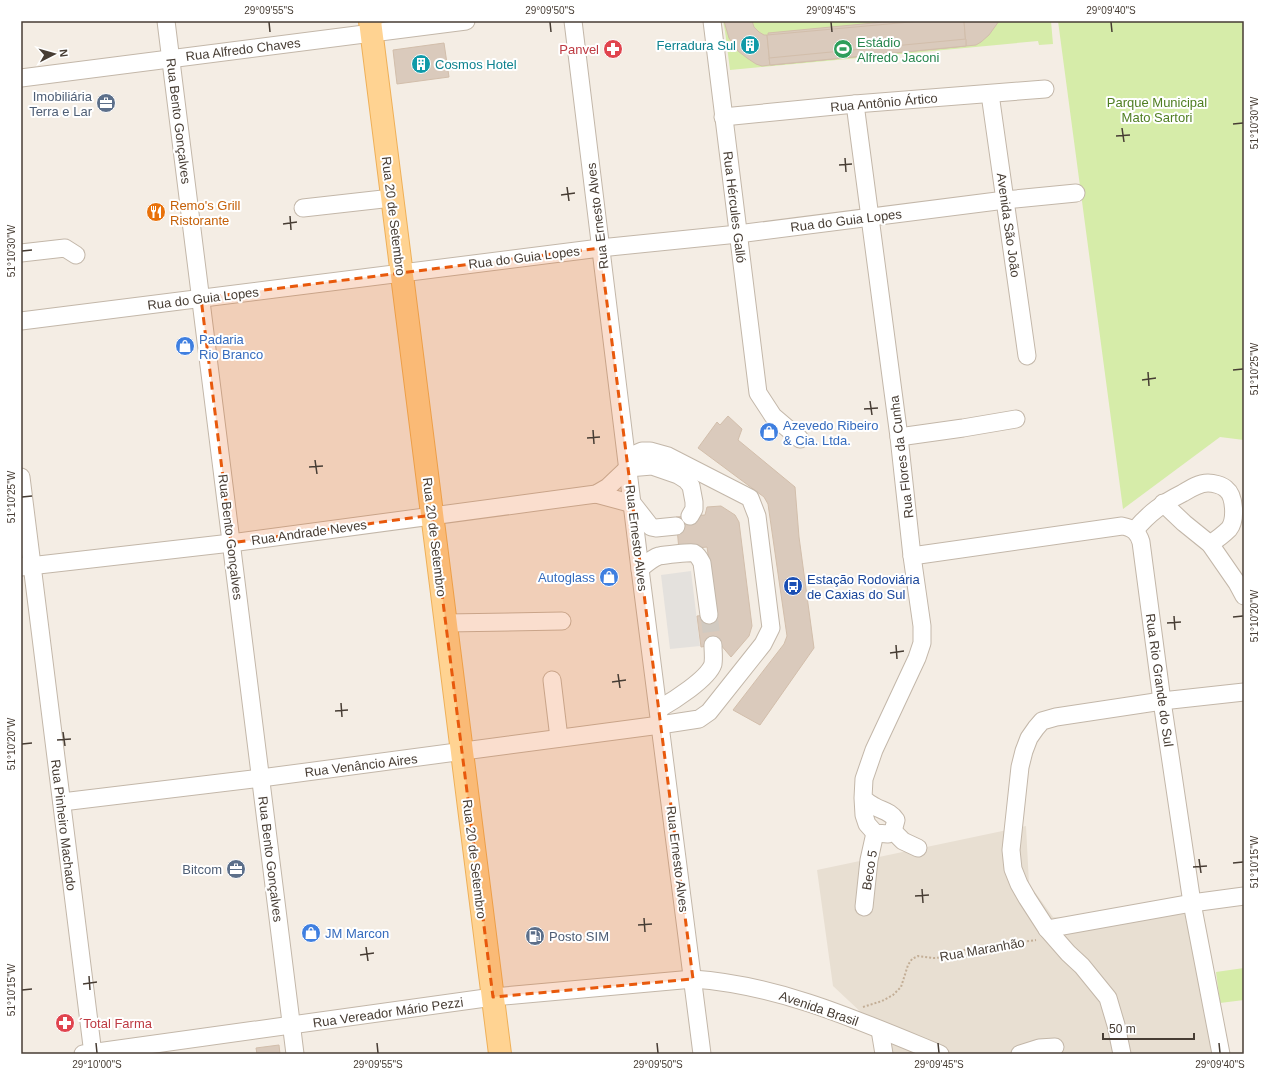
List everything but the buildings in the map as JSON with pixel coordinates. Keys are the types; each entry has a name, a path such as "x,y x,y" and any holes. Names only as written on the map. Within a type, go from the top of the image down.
{"main road":[{"name":"Rua 20 de Setembro","path":"371,27 500,1054"}],"street":[{"name":"Rua Bento Gonçalves","path":"166,21 295,1054"},
{"name":"Rua Alfredo Chaves","path":"21,78 171,59 371,27 466,21"},
{"name":"Rua Ernesto Alves","path":"573,21 640,569 702,1054"},
{"name":"Rua Hércules Galló","path":"712,21 758,392 773,416 800,439"},
{"name":"Rua Antônio Ártico","path":"723,117 855,104 1045,89"},
{"name":"Avenida São João","path":"990,94 1027,356"},
{"name":"Rua Flores da Cunha","path":"855,104 899,437 912,556 922,626 922,643 917,658 874,750 864,779 864,815 867,824 875,833"},
{"name":"Rua do Guia Lopes","path":"21,321 402,272 600,248 738,234 1005,200 1076,193"},
{"path":"303,208 392,198"},
{"path":"21,253 65,248 76,255"},
{"path":"899,437 1016,419"},
{"name":"Rua Andrade Neves","path":"596,494 608,487 628,468 631,458 635,454 642,451 650,451 668,456 750,498 757,516 770,628 763,644 709,712 699,718 660,717"},
{"path":"628,468 652,466 678,475 686,480 691,486 694,502 694,509 690,516"},
{"name":"Rua Pinheiro Machado","path":"21,477 26,566 62,802 90,1054"},
{"path":"912,556 1122,526 1135,530 1163,503 1197,485 1208,483 1226,489 1232,498 1234,519 1228,529 1210,544"},
{"name":"Rua Andrade Neves","path":"26,566 231,543 596,494 633,504"},
{"path":"1163,503 1184,523 1210,544 1237,583 1244,596"},
{"path":"633,504 651,527 676,526"},
{"name":"Rua Rio Grande do Sul","path":"1135,530 1139,535 1141,542 1162,700 1192,903 1220,1054"},
{"path":"640,569 658,556 688,553 694,554 702,563 708,615"},
{"path":"446,623 562,621"},
{"path":"660,717 708,672 712,665 714,656 713,645"},
{"path":"552,680 559,738"},
{"path":"1122,1054 1116,1025 1108,998 1082,966 1050,933 1019,884 1014,869 1011,850 1020,767 1024,751 1029,738 1042,721 1056,717 1162,700 1244,692"},
{"name":"Rua Venâncio Aires","path":"62,802 261,778 559,738 660,717"},
{"path":"863,798 874,806 889,812 896,820 893,831 888,834 875,833"},
{"path":"893,831 903,841 918,848"},
{"name":"Beco 5","path":"864,907 869,860 875,833"},
{"path":"1050,933 1192,903 1244,896"},
{"name":"Rua Vereador Mário Pezzi","path":"90,1054 154,1049 292,1025 493,998 693,979"},
{"name":"Avenida Brasil","path":"693,979 717,980 787,995 841,1014 940,1054"},
{"path":"880,1030 884,1054"},
{"path":"1020,1054 1034,1049 1055,1047"}],"path":[{"name":"Rua Maranhão","path":"841,1014 882,1001 893,995 901,987 908,965 912,959 918,956 934,958 947,957 964,950 1050,933"}],"highlighted area":[{"path":"600,248 693,979 493,997 432,515 231,543 201,298"}],"shaded area":[{"path":"691,571 700,646 670,649 661,575"},
{"path":"1026,826 1029,884 1053,917 1095,920 1192,903 1217,1054 884,1054 880,1030 833,986 817,870"}],"green space":[{"name":"Estádio Alfredo Jaconi","path":"723,21 1051,21 1053,44 1039,45 1038,41 730,70"},
{"name":"Parque Municipal Mato Sartori","path":"1058,21 1244,21 1244,440 1220,437 1123,509"},
{"path":"1244,968 1244,1000 1220,1003 1216,972"}],"tunnel":[{"path":"709,615 713,645"}],"place":[{"name":"Ferradura Sul","path":"750,45"},
{"name":"Panvel","path":"613,49"},
{"name":"Estádio Alfredo Jaconi","path":"843,49"},
{"name":"Cosmos Hotel","path":"421,64"},
{"name":"Imobiliária Terra e Lar","path":"106,103"},
{"name":"Remo's Grill Ristorante","path":"156,212"},
{"name":"Padaria Rio Branco","path":"185,346"},
{"name":"Azevedo Ribeiro & Cia. Ltda.","path":"769,432"},
{"name":"Autoglass","path":"609,577"},
{"name":"Estação Rodoviária de Caxias do Sul","path":"793,586"},
{"name":"Bitcom","path":"236,869"},
{"name":"JM Marcon","path":"311,933"},
{"name":"Posto SIM","path":"535,936"},
{"name":"´Total Farma","path":"65,1023"}]}
